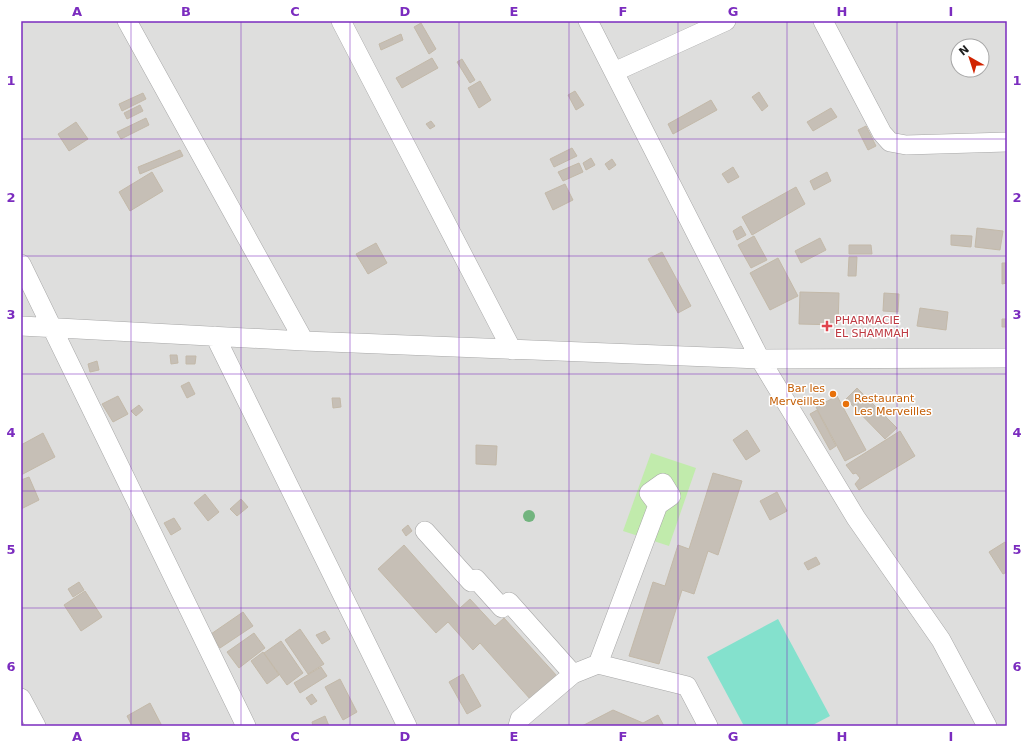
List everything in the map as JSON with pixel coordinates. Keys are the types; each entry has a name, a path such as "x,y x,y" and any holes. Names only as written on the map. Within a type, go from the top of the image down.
{"street":[{"path":"127,21 304,341"},
{"path":"588,21 760,358 856,518 941,640 988,726"},
{"path":"614,72 726,21"},
{"path":"823,21 882,133 890,142 906,145 1007,142"},
{"path":"345,22 512,350"},
{"path":"21,264 246,726"},
{"path":"21,326 512,350 760,358 1007,358"},
{"path":"215,336 406,726"},
{"path":"598,664 671,500"},
{"path":"425,531 471,582 476,579 502,608 509,602 573,674"},
{"path":"518,726 520,719 573,674 598,664 688,686 708,726"}],"shaded area":[{"path":"21,21 1007,21 1007,726 21,726"},
{"path":"778,619 830,716 811,726 744,726 707,657"}],"green space":[{"path":"651,453 696,468 669,546 623,531"}],"building":[{"path":"421,23 436,49 429,54 414,27"},
{"path":"401,34 403,40 381,50 379,44"},
{"path":"432,58 438,68 402,88 396,78"},
{"path":"462,59 475,80 470,83 457,62"},
{"path":"480,81 491,100 479,108 468,88"},
{"path":"575,91 584,105 576,110 568,95"},
{"path":"759,92 768,106 762,111 752,97"},
{"path":"143,93 146,99 122,111 119,104"},
{"path":"711,100 717,110 673,134 668,124"},
{"path":"140,105 143,111 127,119 124,113"},
{"path":"831,108 837,117 813,131 807,122"},
{"path":"146,118 149,125 121,139 117,132"},
{"path":"431,121 435,126 430,129 426,124"},
{"path":"76,122 88,139 69,151 58,134"},
{"path":"866,126 876,146 868,150 858,130"},
{"path":"572,148 577,156 554,167 550,159"},
{"path":"180,150 183,156 140,174 138,167"},
{"path":"591,158 595,165 586,170 583,163"},
{"path":"612,159 616,165 609,170 605,164"},
{"path":"579,163 583,172 563,181 558,172"},
{"path":"733,167 739,177 728,183 722,174"},
{"path":"152,172 163,191 130,211 119,192"},
{"path":"827,172 831,181 814,190 810,181"},
{"path":"565,184 573,200 553,210 545,193"},
{"path":"796,187 805,204 752,235 742,217"},
{"path":"741,226 746,235 737,240 733,231"},
{"path":"977,228 1003,231 1000,250 975,247"},
{"path":"951,235 972,236 971,247 951,245"},
{"path":"754,236 767,260 751,268 738,245"},
{"path":"820,238 826,250 801,263 795,251"},
{"path":"376,243 387,263 368,274 356,254"},
{"path":"849,245 871,245 872,254 849,254"},
{"path":"662,252 691,306 678,313 648,259"},
{"path":"849,257 857,257 856,276 848,276"},
{"path":"778,258 798,296 770,310 750,273"},
{"path":"1002,263 1007,263 1007,283 1002,284"},
{"path":"800,292 839,293 838,325 799,324"},
{"path":"884,293 899,294 898,312 883,311"},
{"path":"920,308 948,312 946,330 917,326"},
{"path":"1002,319 1007,319 1007,327 1002,327"},
{"path":"170,355 177,355 178,363 171,364"},
{"path":"186,356 196,356 195,364 186,364"},
{"path":"97,361 99,370 90,372 88,364"},
{"path":"189,382 195,394 187,398 181,386"},
{"path":"857,388 897,428 885,439 846,399"},
{"path":"118,396 128,414 113,422 102,404"},
{"path":"837,396 866,450 845,461 816,407"},
{"path":"332,398 340,398 341,407 333,408"},
{"path":"139,405 143,410 136,416 131,411"},
{"path":"817,410 836,446 830,450 810,414"},
{"path":"747,430 760,451 746,460 733,440"},
{"path":"900,431 915,456 859,490 855,484 860,478 856,473 853,474 846,465"},
{"path":"43,433 55,457 21,475 21,445"},
{"path":"476,445 497,446 496,465 476,464"},
{"path":"713,473 742,481 718,555 708,551 694,594 682,590 659,664 629,656 653,582 665,586 678,545 689,549"},
{"path":"29,477 39,500 21,509 21,480"},
{"path":"777,492 787,511 770,520 760,501"},
{"path":"205,494 219,512 208,521 194,503"},
{"path":"241,499 248,507 237,516 230,509"},
{"path":"174,518 181,529 171,535 164,523"},
{"path":"408,525 412,531 406,536 402,530"},
{"path":"1005,542 1007,545 1007,572 1003,574 989,552"},
{"path":"404,545 460,608 470,599 495,626 504,618 557,676 531,700 480,643 473,650 448,622 436,633 378,569"},
{"path":"816,557 820,564 808,570 804,563"},
{"path":"79,582 84,590 73,597 68,589"},
{"path":"85,591 102,617 81,631 64,605"},
{"path":"243,612 253,626 220,648 211,634"},
{"path":"300,629 324,664 308,674 285,640"},
{"path":"325,631 330,639 322,644 316,635"},
{"path":"254,633 265,648 239,668 227,652"},
{"path":"281,641 303,673 287,685 264,653"},
{"path":"263,652 279,675 267,684 251,661"},
{"path":"321,667 327,676 300,693 294,683"},
{"path":"463,674 481,706 467,714 449,682"},
{"path":"340,679 357,712 343,720 325,687"},
{"path":"312,694 317,701 311,705 306,698"},
{"path":"150,703 162,726 132,726 127,716"},
{"path":"613,710 643,723 658,715 664,726 582,726"},
{"path":"325,716 329,726 313,726 312,722"}],"place":[{"name":"PHARMACIE EL SHAMMAH","path":"827,326"},
{"name":"Bar les Merveilles","path":"833,394"},
{"name":"Restaurant Les Merveilles","path":"846,404"}]}
